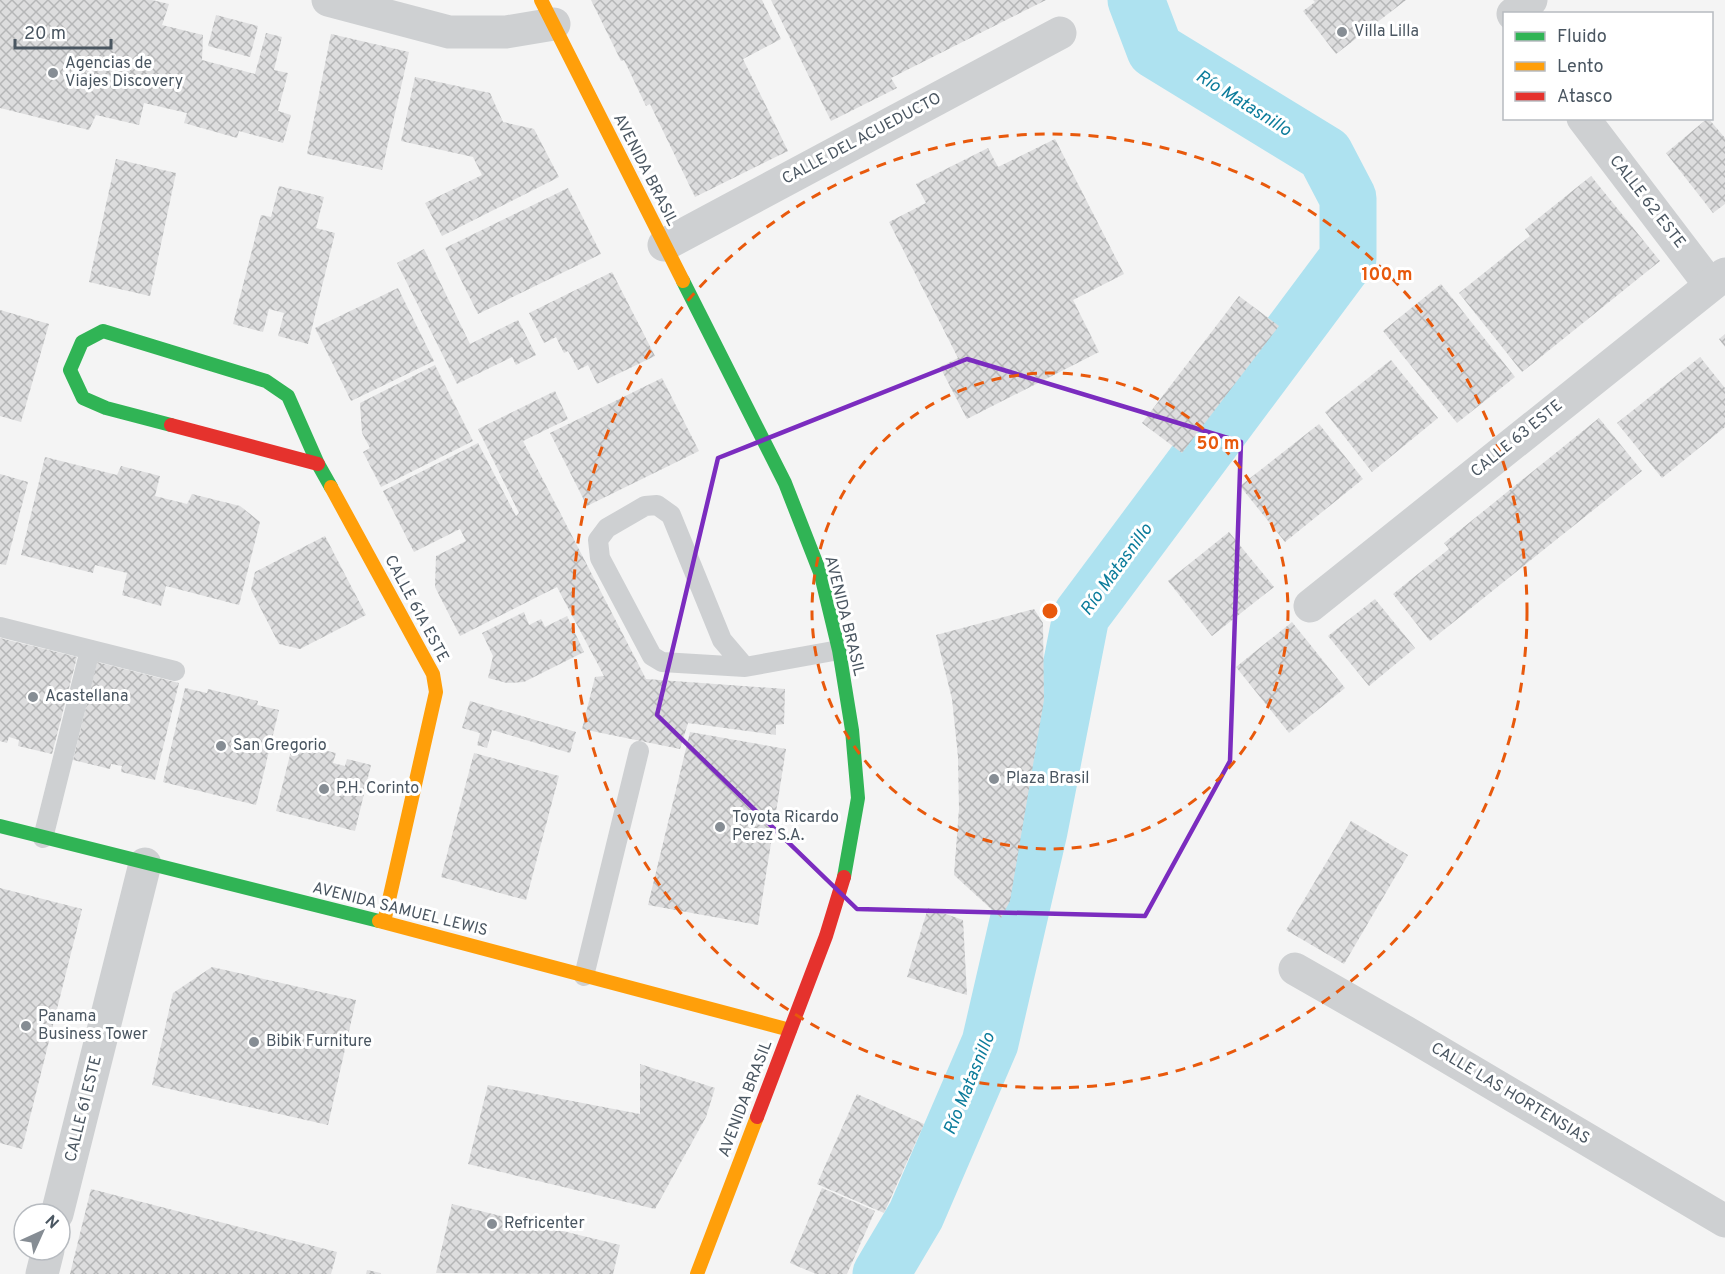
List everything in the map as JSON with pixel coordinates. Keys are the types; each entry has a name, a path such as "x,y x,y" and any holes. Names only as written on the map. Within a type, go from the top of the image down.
{"street":[{"path":"328,0 449,32 506,32 547,12"},
{"path":"1492,0 1503,16"},
{"path":"1516,12 1531,0"},
{"name":"AVENIDA BRASIL","path":"547,12 784,483 821,575 839,650 852,730 858,798 842,885 826,936 698,1274"},
{"name":"CALLE DEL ACUEDUCTO","path":"664,245 1060,33"},
{"name":"CALLE 62 ESTE","path":"1584,120 1718,279"},
{"name":"CALLE 63 ESTE","path":"1310,606 1718,279"},
{"name":"CALLE 61A ESTE","path":"318,464 106,408 83,398 70,370 81,342 103,331 266,381 288,396 318,464 433,674 435,683 436,692 384,922"},
{"name":"AVENIDA SAMUEL LEWIS","path":"0,826 384,922 790,1030"},
{"name":"CALLE 61 ESTE","path":"60,1202 145,864"},
{"name":"CALLE LAS HORTENSIAS","path":"1295,969 1725,1221"}],"lane":[{"path":"745,667 722,640 671,515 657,505 645,506 607,528 598,540 600,558 652,656 662,662 745,667 839,650"},
{"path":"0,627 175,671"},
{"path":"43,838 90,650"},
{"path":"584,976 639,751"}],"highlighted area":[{"path":"967,359 1241,442 1230,761 1145,916 857,909 657,715 718,458"}],"building":[{"path":"0,0 152,0 169,4 162,25 203,35 202,60 255,74 266,33 282,37 274,70 288,73 278,111 291,115 283,143 239,131 237,138 184,123 187,113 144,103 139,125 96,115 89,130 0,108"},
{"path":"591,0 762,0 781,39 743,59 788,151 695,197 650,104 646,106"},
{"path":"771,0 1046,0 891,78 897,88 831,121"},
{"name":"Villa Lilla","path":"1313,0 1406,0 1336,54 1303,11 1315,2"},
{"path":"216,15 258,26 250,57 208,46"},
{"path":"331,34 409,52 382,170 307,154"},
{"path":"415,77 490,93 503,122 534,129 559,177 442,236 425,203 482,175 473,157 401,141"},
{"path":"1706,120 1710,120 1725,138 1725,204 1713,213 1666,153"},
{"path":"1055,139 1124,274 1073,300 1099,352 967,419 940,367 958,358 889,222 926,203 916,184 988,148 998,167"},
{"path":"116,159 176,173 150,296 89,282"},
{"path":"1591,176 1660,261 1522,372 1459,293 1530,236 1525,229"},
{"path":"279,186 324,197 316,228 335,233 308,344 278,336 284,313 269,309 263,332 233,324 261,215 271,217"},
{"path":"568,188 601,254 478,314 445,248"},
{"path":"424,249 470,344 518,320 536,355 516,365 512,357 457,384 397,263"},
{"path":"612,272 655,356 597,384 588,365 578,370 568,351 564,353 556,337 544,343 529,313"},
{"path":"1441,284 1515,377 1457,423 1383,331"},
{"path":"398,288 434,361 351,401 315,328"},
{"path":"1239,296 1279,326 1182,453 1142,423"},
{"path":"0,310 49,324 21,422 0,416"},
{"path":"1725,334 1725,347 1719,339"},
{"path":"1700,357 1725,388 1725,427 1662,478 1617,423"},
{"path":"1391,360 1438,418 1372,472 1325,412"},
{"path":"435,365 473,441 381,487 363,452 370,448 362,433 360,403"},
{"path":"662,378 699,451 587,506 550,433"},
{"path":"555,391 568,419 523,441 646,679 785,689 784,724 776,725 776,735 688,723 680,749 582,729 595,677 604,676 557,587 460,636 435,587 436,556 466,541 460,529 414,552 383,491 478,443 516,516 519,513 478,429"},
{"path":"1599,418 1642,471 1430,641 1393,594 1449,549 1444,543"},
{"path":"1319,424 1363,479 1285,542 1240,486"},
{"path":"45,457 117,475 121,466 160,476 155,496 187,504 192,494 240,506 260,522 239,605 166,586 161,606 122,595 127,573 95,565 93,573 21,555"},
{"path":"0,474 28,482 6,565 0,564"},
{"path":"1229,532 1274,587 1212,636 1168,581"},
{"path":"325,536 366,615 300,649 279,644 251,590 255,572"},
{"path":"1375,599 1415,648 1369,686 1328,636"},
{"name":"Plaza Brasil","path":"1034,609 1043,623 1044,700 1010,901 1001,918 954,875 959,809 958,757 952,699 936,635"},
{"path":"524,612 529,625 541,619 545,627 567,616 584,652 524,682 507,683 488,678 493,656 482,633"},
{"path":"1292,622 1345,688 1289,733 1236,667"},
{"name":"Acastellana","path":"0,638 77,657 52,754 18,746 19,740 9,737 7,743 0,741"},
{"path":"97,662 179,683 155,780 121,772 122,766 111,764 110,769 73,760"},
{"name":"San Gregorio","path":"185,688 207,693 208,689 258,701 257,705 279,710 256,805 163,782"},
{"path":"470,701 576,732 570,753 492,730 487,748 477,745 480,733 462,728"},
{"name":"Toyota Ricardo Perez S.A.","path":"690,732 786,749 758,925 648,905"},
{"name":"P.H. Corinto","path":"293,743 336,753 333,763 345,766 347,759 371,765 355,831 276,811"},
{"path":"474,753 559,776 526,900 441,877"},
{"path":"1351,821 1408,855 1344,964 1286,930"},
{"name":"Panama Business Tower","path":"0,888 82,909 22,1149 0,1143"},
{"path":"928,908 963,920 967,995 907,977"},
{"name":"Bibik Furniture","path":"212,967 356,1000 328,1125 152,1085 173,993"},
{"path":"640,1064 715,1088 706,1117 655,1209 468,1164 488,1085 640,1114"},
{"path":"857,1094 924,1124 884,1213 817,1184"},
{"path":"822,1188 875,1211 847,1274 816,1274 790,1263"},
{"path":"91,1189 337,1252 331,1274 70,1274"},
{"name":"Refricenter","path":"452,1204 620,1245 613,1274 436,1273"},
{"path":"367,1270 381,1273 381,1274 366,1274"}],"waterway":[{"name":"Río Matasnillo","path":"881,1274 916,1215 990,1043 1039,831 1081,616 1348,258 1348,198 1325,154 1155,50 1136,0"}],"traffic: fast":[{"path":"683,281 785,483 821,575 839,650 852,730 858,798 844,877"},
{"path":"171,425 106,408 83,398 70,370 82,342 103,331 266,381 288,396 318,464 331,487"},
{"path":"0,826 379,921"}],"traffic: slow":[{"path":"541,0 683,281"},
{"path":"331,487 433,674 436,692 384,922"},
{"path":"379,921 790,1030"},
{"path":"697,1274 757,1117"}],"traffic: jam":[{"path":"171,425 318,464"},
{"path":"757,1117 826,936 844,877"}],"place":[{"name":"Villa Lilla","path":"1342,32"},
{"name":"Agencias de Viajes Discovery","path":"53,73"},
{"name":"Acastellana","path":"33,697"},
{"name":"San Gregorio","path":"221,746"},
{"name":"Plaza Brasil","path":"994,779"},
{"name":"P.H. Corinto","path":"324,789"},
{"name":"Toyota Ricardo Perez S.A.","path":"720,827"},
{"name":"Panama Business Tower","path":"26,1026"},
{"name":"Bibik Furniture","path":"254,1042"},
{"name":"Refricenter","path":"492,1224"}]}
